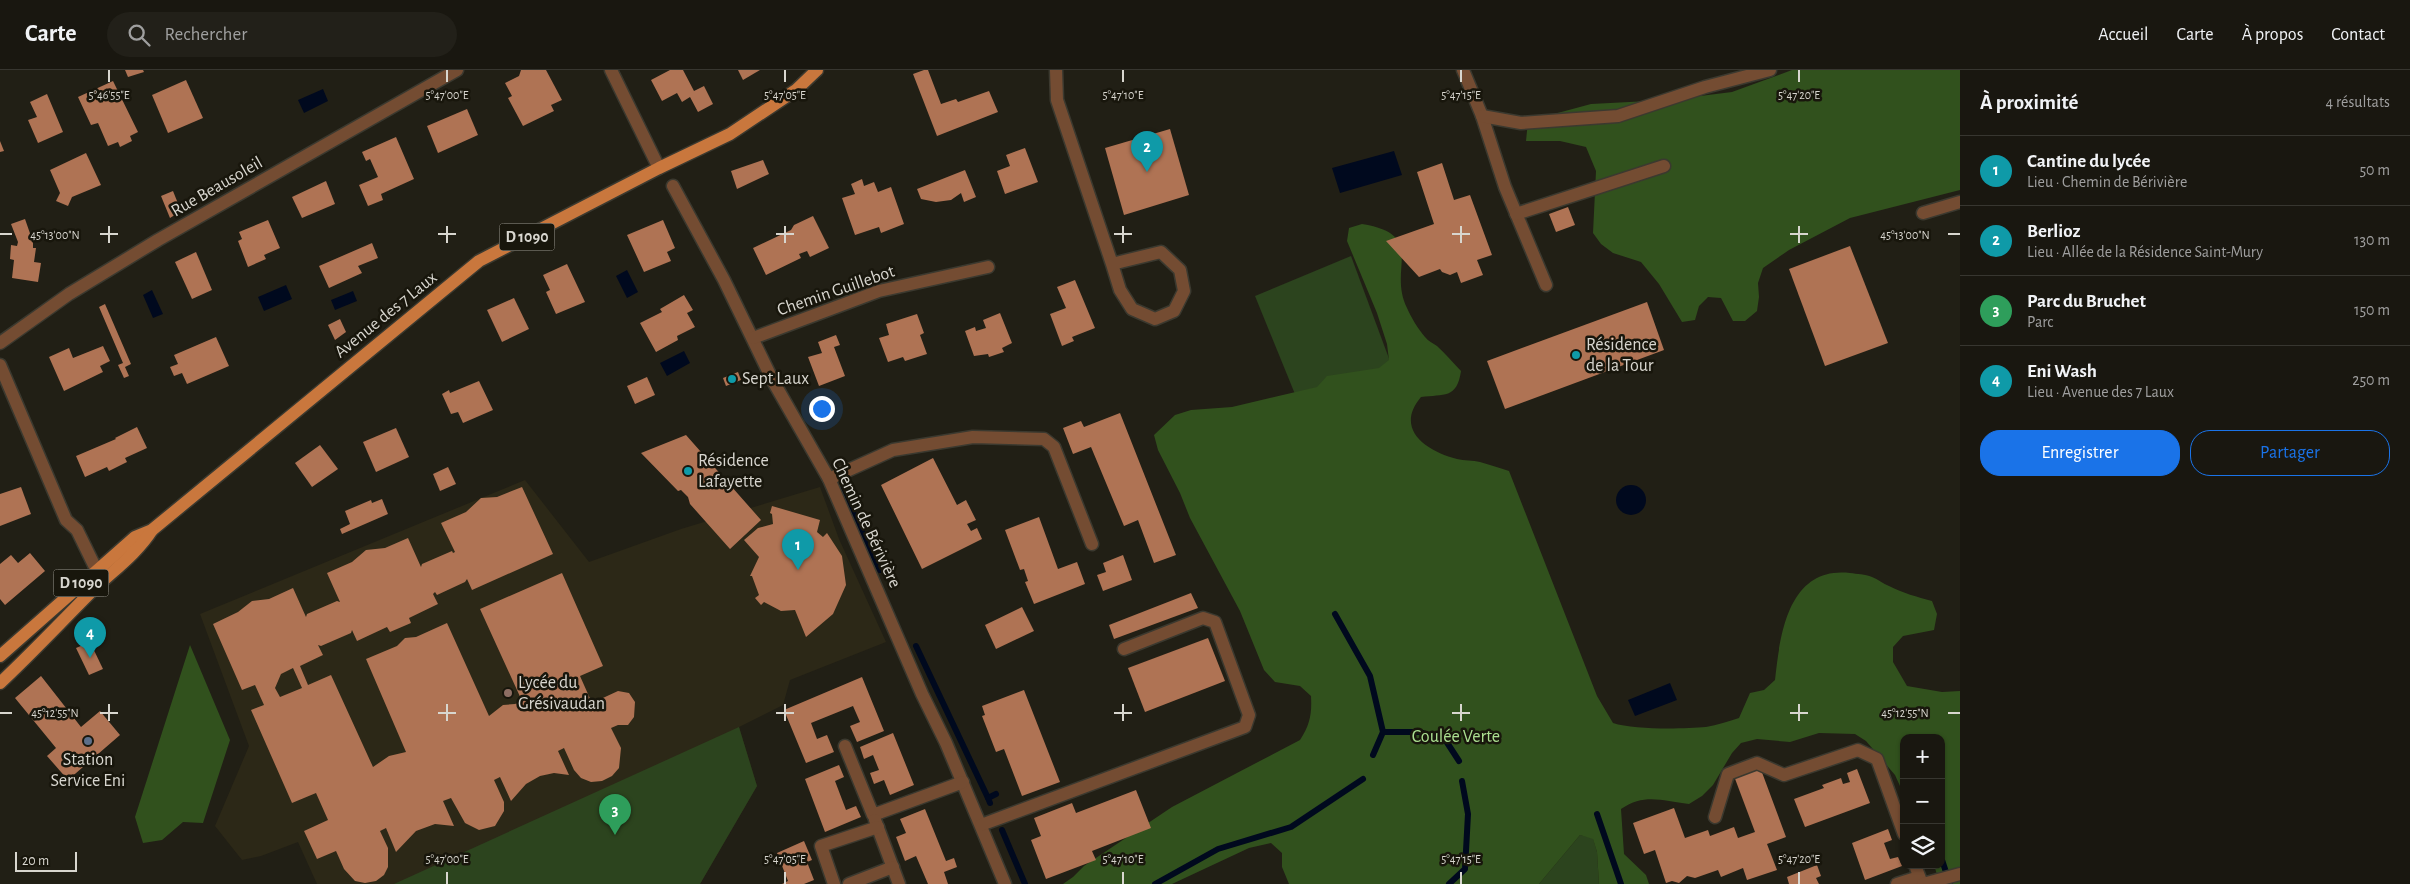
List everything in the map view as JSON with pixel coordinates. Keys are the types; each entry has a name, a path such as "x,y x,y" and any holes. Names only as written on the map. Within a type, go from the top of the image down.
{"main road":[{"name":"Avenue des 7 Laux","path":"0,656 96,569 135,537 152,530 479,261 659,168 730,134 796,90 817,70"},
{"name":"D 1090","path":"0,683 56,630 91,592 142,545 152,530"}],"street":[{"name":"Rue Beausoleil","path":"0,342 69,294 150,245 457,70"},
{"path":"612,70 659,168"},
{"path":"1056,70 1057,100 1120,290 1132,309 1155,319 1174,311 1184,291 1180,270 1161,252 1112,264"},
{"path":"1463,70 1482,116 1516,214 1546,285"},
{"path":"1482,116 1521,123 1618,116 1705,87 1770,70"},
{"path":"1516,214 1664,166"},
{"name":"Chemin de Bérivière","path":"673,186 753,338 773,381 829,479 963,782 1005,884"},
{"path":"1923,213 1960,202"},
{"name":"Chemin Guillebot","path":"753,338 880,291 988,267"},
{"path":"0,366 66,520 77,530 96,569"},
{"path":"829,479 893,450 973,437 1044,439 1054,447 1092,544"},
{"path":"981,825 1244,727 1249,714 1215,622 1203,618 1124,649"},
{"name":"Avenue des 7 Laux","path":"0,647 14,642"},
{"path":"845,746 900,884"},
{"path":"1715,817 1728,774 1758,763 1784,775 1858,750 1877,759 1900,824"},
{"path":"834,884 821,846 963,782"},
{"path":"849,884 893,867"},
{"path":"1897,884 1920,878 1960,874"}],"shaded area":[{"name":"Lycée du Grésivaudan","path":"525,480 589,562 681,529 820,487 839,539 886,642 790,680 783,705 739,727 757,786 700,884 317,884 298,842 261,856 242,860 215,826 249,746 200,614"}],"green space":[{"path":"1792,70 1960,70 1960,190 1850,218 1789,250 1763,268 1758,283 1757,311 1745,321 1733,321 1721,298 1708,297 1699,306 1695,320 1682,322 1659,284 1641,262 1613,253 1601,244 1593,233 1596,171 1586,147 1560,141 1526,141 1528,121 1591,104 1668,100 1732,92"},
{"name":"Coulée Verte","path":"1362,224 1382,229 1394,236 1400,245 1402,255 1402,293 1409,312 1417,327 1426,338 1437,346 1461,371 1453,391 1443,395 1421,397 1411,419 1412,429 1425,444 1445,455 1460,460 1480,462 1509,471 1597,696 1613,723 1646,728 1685,728 1706,727 1739,718 1750,693 1764,690 1775,680 1780,643 1791,607 1800,592 1813,580 1829,574 1850,573 1867,575 1900,591 1932,601 1937,614 1934,630 1903,636 1893,647 1893,662 1907,686 1942,692 1960,691 1960,884 1940,884 1935,869 1945,869 1945,734 1900,734 1900,786 1895,775 1866,741 1855,734 1819,733 1790,742 1757,739 1741,743 1732,753 1713,785 1702,796 1689,804 1654,799 1638,801 1621,809 1624,854 1646,875 1649,884 1599,884 1597,852 1593,839 1580,835 1539,884 1289,884 1282,867 1282,853 1271,843 1249,848 1172,884 1063,884 1084,866 1172,807 1300,740 1306,729 1311,714 1311,696 1300,686 1275,682 1264,670 1240,611 1190,518 1180,493 1158,450 1154,435 1175,415 1191,410 1232,407 1317,387 1327,376 1379,368 1389,360 1387,344 1377,313 1347,241 1349,228"},
{"path":"1351,256 1391,364 1297,399 1255,296"},
{"path":"190,645 230,740 203,823 183,822 162,840 143,843 135,817"},
{"path":"739,727 757,786 700,884 394,884"},
{"path":"1580,835 1593,838 1597,852 1599,884 1539,884"}],"water":[{"path":"323,89 328,101 304,113 298,100"},
{"path":"1394,151 1402,175 1340,193 1332,168"},
{"path":"627,270 638,292 627,298 616,276"},
{"path":"286,285 292,299 264,311 258,297"},
{"path":"152,290 163,314 153,318 143,295"},
{"path":"353,291 357,301 335,310 331,300"},
{"path":"684,351 690,363 667,376 660,363"},
{"path":"1631,485 1637,486 1645,494 1645,506 1637,514 1631,515 1625,514 1617,506 1616,500 1617,494 1625,486"},
{"path":"1670,683 1677,700 1635,716 1628,700"}],"building":[{"path":"125,70 143,70 144,72 128,77"},
{"path":"521,70 546,70 562,100 551,105 554,111 523,126 508,98 512,96 505,83 519,76"},
{"path":"670,70 683,70 694,91 704,86 713,104 698,112 690,97 682,102 677,93 662,101 651,80"},
{"path":"738,70 760,70 743,80"},
{"path":"928,70 941,104 956,99 958,102 989,91 998,112 937,136 913,74"},
{"path":"186,80 203,118 168,133 152,95"},
{"path":"113,81 138,132 130,136 132,141 120,147 118,142 108,146 98,123 91,125 78,97"},
{"path":"47,94 63,132 38,143 28,120 37,117 30,102"},
{"path":"467,109 478,135 438,153 427,126"},
{"path":"1170,129 1189,195 1124,215 1105,148"},
{"path":"396,137 414,179 381,194 383,200 368,206 359,185 378,177 370,159 366,161 362,152"},
{"path":"0,141 4,151 0,152"},
{"path":"1025,148 1038,182 1005,194 997,171 1010,166 1006,155"},
{"path":"86,153 101,185 72,197 68,206 56,201 60,193 50,170"},
{"path":"763,160 769,174 737,189 731,171"},
{"path":"1442,163 1454,200 1470,195 1492,255 1477,260 1483,275 1461,283 1457,272 1450,275 1442,272 1440,269 1419,277 1386,241 1434,224 1417,172"},
{"path":"965,170 976,197 964,202 961,193 951,200 936,202 921,199 917,189"},
{"path":"862,179 864,186 874,182 878,192 891,187 904,224 881,233 879,227 855,235 842,198 855,194 851,184"},
{"path":"326,181 335,204 302,218 292,197"},
{"path":"173,191 181,211 170,218 161,196"},
{"path":"1568,207 1575,225 1556,232 1549,214"},
{"path":"813,216 829,248 810,257 807,251 799,254 801,258 766,275 753,248 791,230 794,225"},
{"path":"25,219 33,242 33,248 36,248 34,262 41,263 38,282 12,278 14,260 10,259 11,245 17,246 18,242 11,224"},
{"path":"268,220 280,248 264,255 266,259 248,267 238,241 242,239 239,232"},
{"path":"663,220 675,248 667,252 671,261 644,272 627,235"},
{"path":"372,243 378,258 358,266 362,273 329,288 319,266"},
{"path":"1850,246 1888,343 1825,366 1789,269"},
{"path":"196,252 212,290 192,299 175,262"},
{"path":"567,264 585,302 556,314 546,292 550,290 543,275"},
{"path":"1075,280 1095,328 1072,337 1074,341 1062,346 1050,314 1066,308 1057,287"},
{"path":"684,295 693,310 687,313 695,327 677,336 678,340 656,352 640,323 662,312 660,309"},
{"path":"514,298 529,329 502,342 487,310"},
{"name":"Résidence de la Tour","path":"1647,302 1664,350 1505,409 1487,361"},
{"path":"105,304 131,364 125,367 129,376 124,378 118,365 123,363 99,307"},
{"path":"1000,313 1012,343 1002,348 1004,352 989,357 988,354 974,356 965,331 975,327 976,331 986,328 983,320"},
{"path":"917,314 924,333 920,335 927,354 905,361 903,357 888,362 879,338 889,335 886,324"},
{"path":"340,319 346,332 335,340 328,325"},
{"path":"836,335 840,345 834,347 845,376 819,386 808,357 822,353 818,342"},
{"path":"216,337 229,366 187,384 182,373 174,376 170,367 178,364 174,355"},
{"path":"103,346 110,361 100,366 103,372 64,391 49,357 69,348 73,358"},
{"name":"Sept Laux","path":"738,372 741,380 726,386 723,378"},
{"path":"647,377 655,395 635,404 627,386"},
{"path":"479,381 493,410 463,423 458,412 451,414 442,394 449,390 450,393"},
{"path":"1120,413 1176,555 1154,563 1138,520 1124,526 1091,447 1073,454 1063,428 1081,421 1084,427"},
{"path":"137,427 147,448 125,458 127,462 109,471 107,467 85,477 76,456 116,439"},
{"path":"396,428 409,457 376,472 363,442"},
{"name":"Résidence Lafayette","path":"686,435 761,520 730,549 690,504 688,497 681,490 678,491 641,453"},
{"path":"320,445 338,469 312,487 295,463"},
{"path":"933,458 957,505 966,500 976,520 967,524 971,531 977,528 982,539 922,569 881,485"},
{"path":"448,467 456,484 440,491 433,474"},
{"path":"21,487 31,514 0,526 0,494"},
{"path":"522,487 553,554 472,590 467,579 465,582 437,595 435,592 433,594 438,604 409,618 411,623 390,632 387,627 357,641 352,630 351,633 321,646 318,645 323,655 300,666 308,685 331,675 373,767 389,756 406,752 366,659 397,646 405,638 416,637 447,623 489,716 503,705 522,701 480,609 562,573 603,666 580,676 592,703 618,691 629,693 635,702 634,717 628,725 618,725 611,728 621,748 619,768 612,776 602,781 591,782 581,778 574,770 564,748 558,751 569,775 554,773 540,776 526,784 511,801 500,777 494,780 504,802 504,811 495,826 479,830 465,823 451,798 443,801 454,826 435,824 416,831 396,852 386,828 380,831 388,848 388,867 384,875 376,881 365,883 355,881 344,869 336,851 317,859 304,831 328,820 316,793 292,803 251,710 264,705 255,685 242,690 213,624 238,612 252,601 269,599 293,588 306,617 307,614 337,601 340,602 327,573 352,562 366,550 385,548 408,538 421,567 422,564 452,551 453,553 455,552 441,523 466,512 481,498 497,497","holes":["293,668 302,688 280,697 275,688 281,674"]},
{"path":"382,499 388,514 342,534 340,529 350,524 345,511 371,500 372,503"},
{"path":"772,506 820,520 817,532 823,537 827,533 842,556 846,585 833,614 806,637 795,610 781,611 764,602 761,605 755,598 759,595 752,576 750,576 759,557 744,540 758,528 773,524 772,514 770,513"},
{"path":"1039,517 1058,569 1077,562 1085,584 1034,604 1025,582 1028,581 1024,569 1020,570 1005,530"},
{"path":"30,553 45,571 5,605 0,599 0,564 11,555 18,563"},
{"path":"1123,555 1132,580 1103,591 1097,575 1106,572 1103,563"},
{"path":"1191,593 1198,608 1114,639 1109,625"},
{"path":"1022,607 1034,631 996,649 985,625"},
{"path":"1208,638 1225,681 1145,712 1128,668"},
{"path":"90,642 103,669 89,675 76,648"},
{"path":"41,676 81,727 100,711 120,735 68,780 47,756 56,748 15,698"},
{"path":"862,677 884,731 857,742 850,726 860,722 853,706 811,723 817,739 827,735 834,752 806,763 784,710"},
{"path":"1024,690 1060,782 1022,796 1004,749 996,752 982,716 985,715 982,706"},
{"path":"893,733 914,785 890,795 884,780 874,784 870,773 879,770 873,755 864,759 860,747"},
{"path":"839,765 844,777 835,781 846,810 856,806 861,817 825,832 805,779"},
{"path":"1760,767 1786,837 1767,844 1777,870 1747,880 1743,868 1721,877 1718,870 1695,878 1687,876 1679,883 1672,881 1666,883 1655,850 1644,854 1633,823 1674,808 1685,838 1708,830 1710,836 1734,827 1738,838 1755,832 1734,776"},
{"path":"1857,769 1870,803 1805,827 1794,799 1824,788 1822,785 1841,778 1843,784 1850,782 1847,773"},
{"path":"1136,790 1151,828 1092,851 1096,860 1046,879 1031,840 1041,836 1034,818 1072,803 1076,813"},
{"path":"925,809 946,861 954,858 957,867 944,872 948,884 928,884 916,856 905,861 896,837 906,833 900,819"},
{"path":"1888,829 1892,840 1884,843 1890,859 1898,857 1900,867 1865,880 1852,843"},
{"path":"804,841 812,860 807,862 814,880 804,884 782,884 788,881 777,853"},
{"path":"1817,865 1821,876 1816,878 1819,884 1789,884 1787,877"}],"waterway":[{"path":"842,489 880,570"},
{"path":"1335,614 1370,676 1383,732 1373,755"},
{"path":"916,646 988,798"},
{"path":"1383,732 1420,732 1446,741 1459,761"},
{"path":"1155,884 1218,849 1291,827 1363,779"},
{"path":"1449,884 1465,869 1468,814 1462,781"},
{"path":"990,803 988,798 996,794"},
{"path":"1597,814 1621,884"},
{"path":"1002,830 1025,884"},
{"path":"1945,869 1950,884"}],"place":[{"name":"Berlioz","path":"1147,172"},
{"name":"Résidence de la Tour","path":"1576,355"},
{"name":"Sept Laux","path":"732,379"},
{"name":"Résidence Lafayette","path":"688,471"},
{"name":"Cantine du lycée","path":"798,570"},
{"name":"Eni Wash","path":"90,658"},
{"name":"Lycée du Grésivaudan","path":"508,693"},
{"name":"Station Service Eni","path":"88,741"},
{"name":"Parc du Bruchet","path":"615,835"}]}
